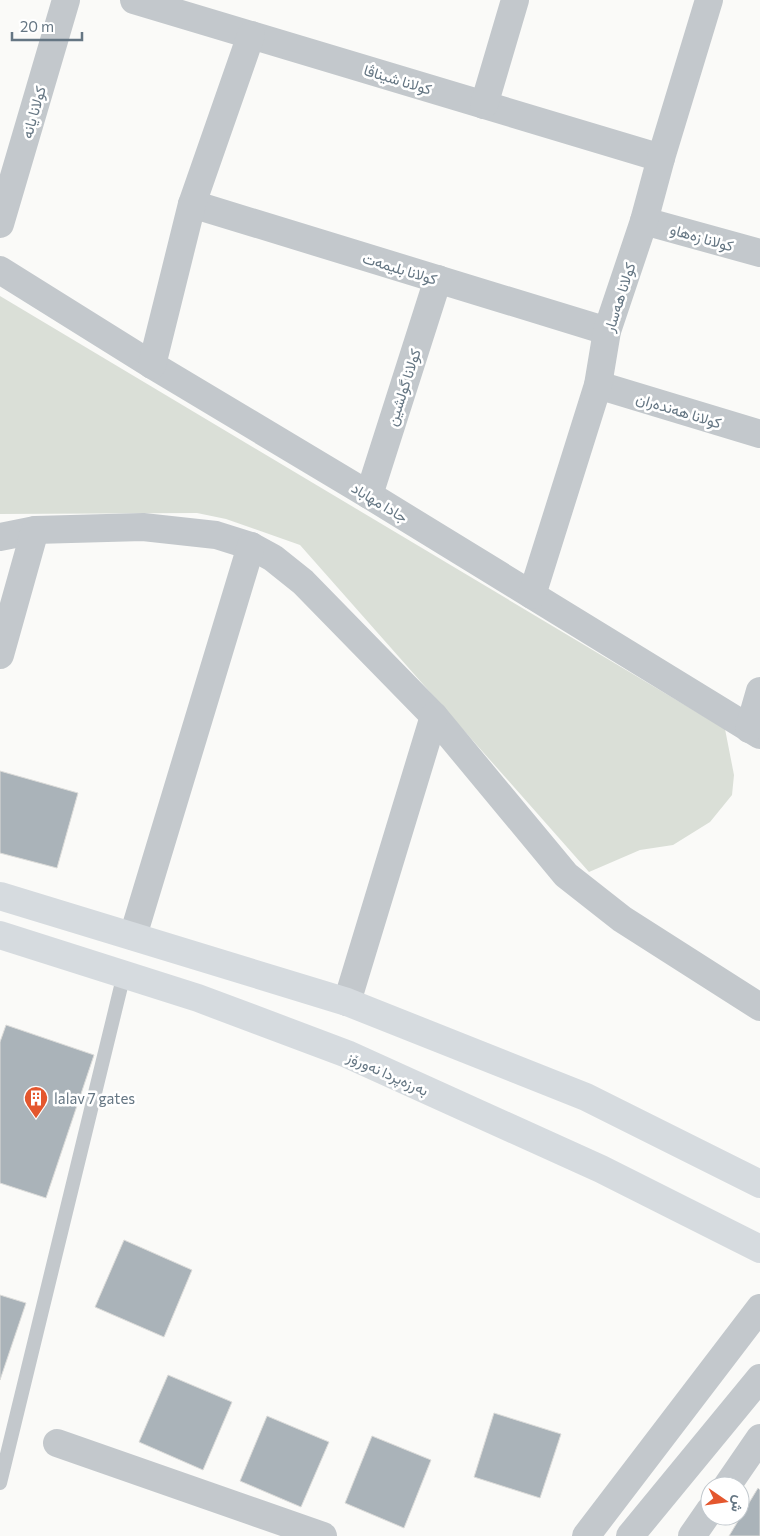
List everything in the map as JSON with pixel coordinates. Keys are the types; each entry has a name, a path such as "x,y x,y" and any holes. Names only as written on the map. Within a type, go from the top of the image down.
{"main road":[{"path":"0,896 348,1002 586,1097 760,1184"},
{"name":"بەرزەپردا نەورۆز","path":"0,935 198,998 348,1054 600,1169 760,1250"}],"street":[{"name":"کولانا یانه","path":"0,224 66,0"},
{"name":"کولانا شیناڤا","path":"134,0 661,158"},
{"path":"484,105 515,0"},
{"name":"کولانا هه‌سار","path":"532,595 598,385 607,331 644,221 709,0"},
{"path":"152,365 192,204 251,35"},
{"name":"کولانا بلیمه‌ت","path":"192,204 607,331"},
{"name":"کولانا زەهاو","path":"644,221 760,253"},
{"name":"جادا مهاباد","path":"0,270 152,365 369,495 755,732"},
{"name":"کولانا گولشین","path":"369,495 438,279"},
{"name":"کولانا هه‌نده‌ران","path":"598,385 760,434"},
{"path":"0,537 35,530 142,527 216,535 251,546 273,558 303,582 434,716 566,875 622,919 760,1007"},
{"path":"0,655 35,530"},
{"path":"133,936 251,546"},
{"path":"755,732 760,691"},
{"path":"348,1002 434,716"},
{"path":"586,1536 760,1308"},
{"path":"630,1536 760,1378"},
{"path":"734,1476 760,1438"},
{"path":"57,1443 323,1536"},
{"path":"692,1536 700,1524"}],"lane":[{"path":"0,1483 124,974"}],"shaded area":[{"path":"0,296 725,729 734,775 732,795 710,822 673,845 640,850 589,872 300,545 226,519 197,513 0,514"}],"building":[{"path":"0,771 78,793 57,868 0,853"},
{"name":"lalav 7 gates","path":"6,1025 94,1055 46,1198 0,1183 0,1042"},
{"path":"124,1240 192,1270 164,1337 95,1307"},
{"path":"0,1295 26,1303 0,1380"},
{"path":"168,1375 232,1402 203,1470 139,1442"},
{"path":"494,1413 561,1434 540,1498 474,1477"},
{"path":"267,1416 329,1442 301,1507 240,1481"},
{"path":"372,1436 431,1460 404,1528 345,1503"},
{"path":"758,1488 760,1490 760,1536 729,1536 735,1526 750,1526 750,1501"}],"place":[{"name":"lalav 7 gates","path":"36,1119"}]}
